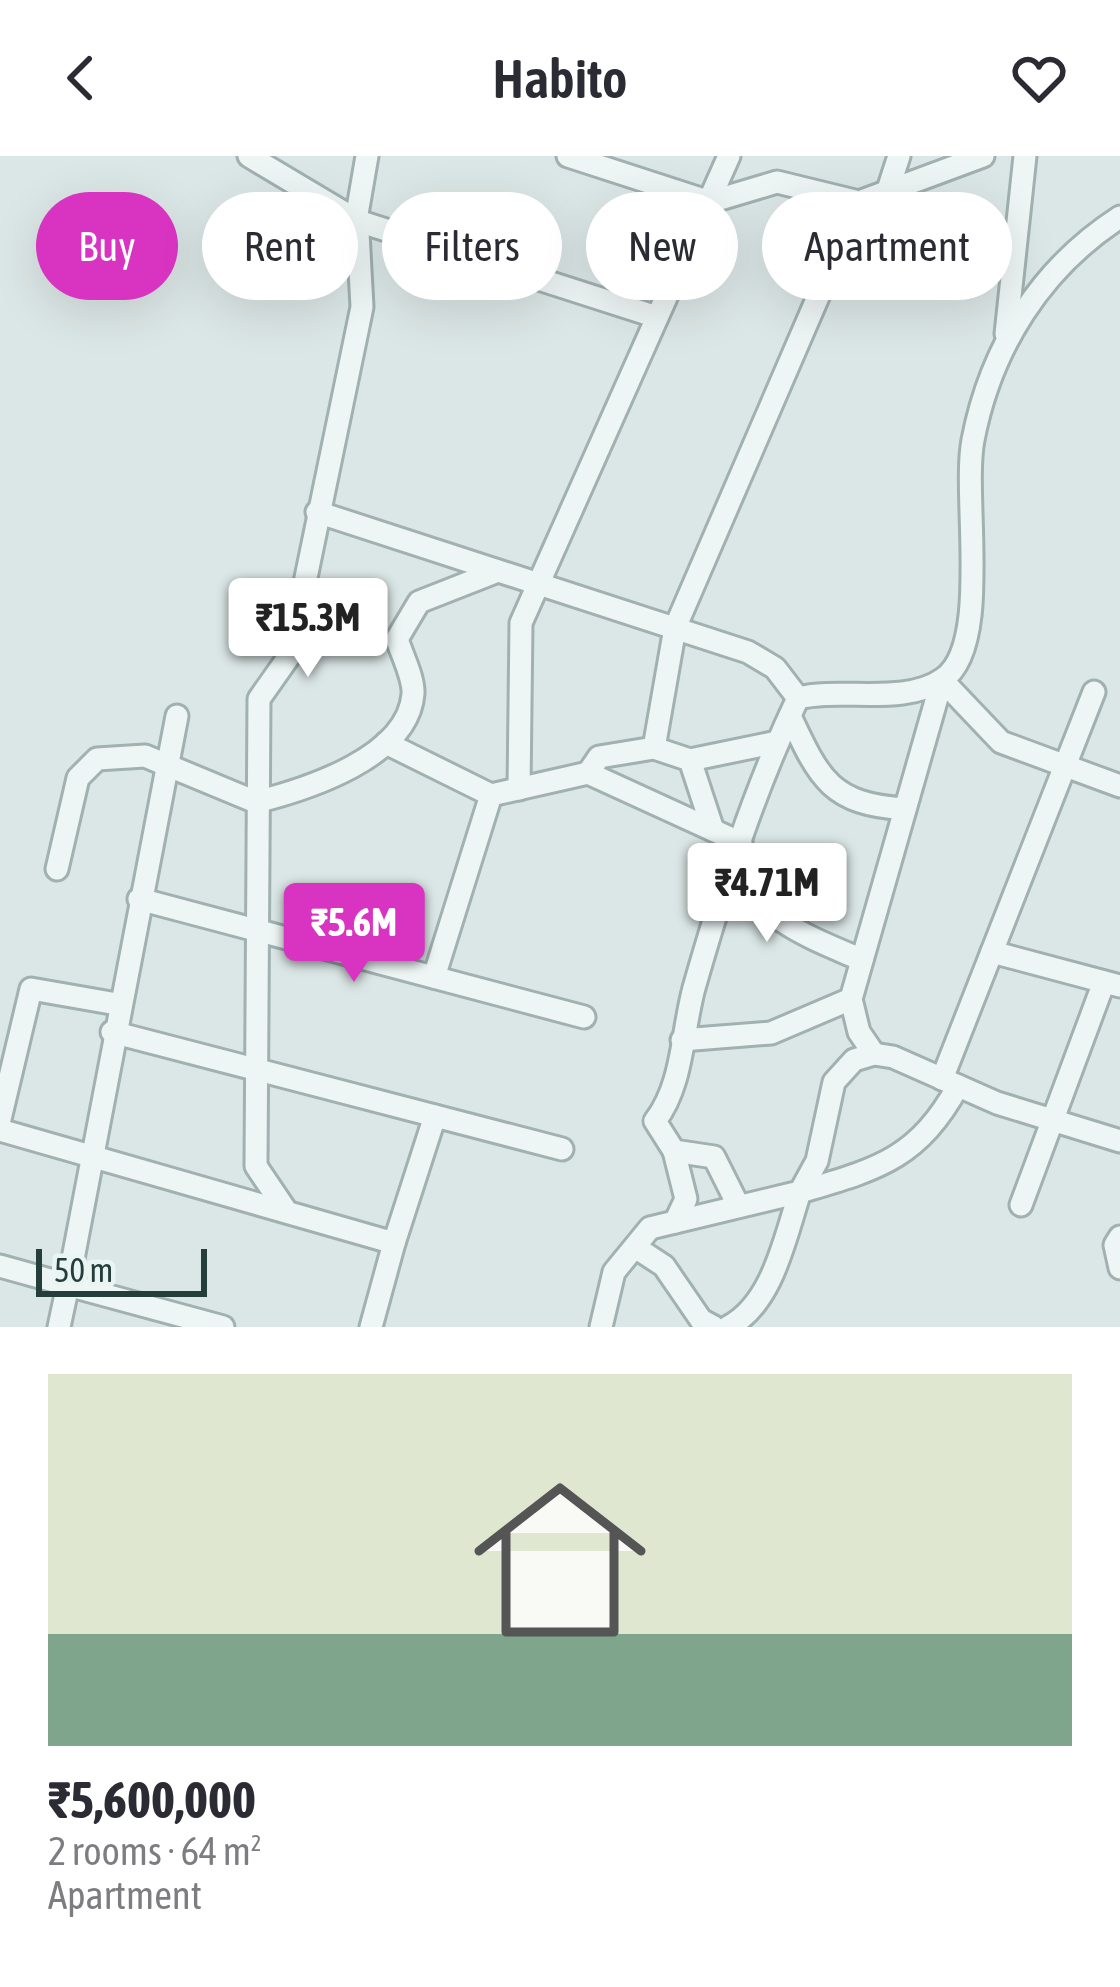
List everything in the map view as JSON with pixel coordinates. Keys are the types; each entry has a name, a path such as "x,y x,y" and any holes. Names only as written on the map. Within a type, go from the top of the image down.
{"street":[{"path":"287,1211 256,1166 259,698 290,655 362,307 358,221 367,156"},
{"path":"568,156 679,192"},
{"path":"714,192 729,156"},
{"path":"887,192 899,156"},
{"path":"890,192 982,156"},
{"path":"1004,353 1025,156"},
{"path":"257,157 312,192"},
{"path":"738,194 776,182 818,192"},
{"path":"1120,217 1048,274 1004,353 974,435 967,482 972,583 963,655 942,680 851,999 859,1032 874,1054 1120,1141"},
{"path":"358,221 657,317"},
{"path":"518,788 521,623 542,586 665,300"},
{"path":"654,748 675,628 817,300"},
{"path":"317,512 748,652 775,668 794,707 808,755 840,796 870,807 905,809"},
{"path":"57,869 78,778 97,759 145,756 256,802 331,778 398,736 413,693 397,639 418,602 498,571"},
{"path":"794,707 899,692 942,680"},
{"path":"942,680 1001,742 1120,786"},
{"path":"601,1327 614,1272 650,1228 868,1173 906,1153 935,1127 992,952 1094,692"},
{"path":"675,1222 686,1199 674,1151 655,1121 669,1103 682,1040 741,842 794,707"},
{"path":"59,1327 94,1155 117,1004 177,716"},
{"path":"588,772 598,757 654,748 690,760 777,742"},
{"path":"386,743 491,795 588,772 741,842"},
{"path":"690,760 713,830"},
{"path":"434,977 491,795"},
{"path":"734,865 747,895 766,913 862,960"},
{"path":"139,899 584,1017"},
{"path":"992,952 1112,984 1022,1205"},
{"path":"0,1119 32,988 117,1004"},
{"path":"682,1040 771,1033 851,999"},
{"path":"112,1032 562,1149"},
{"path":"728,1327 744,1319 770,1279 800,1192 817,1161 834,1082 854,1060 874,1054"},
{"path":"371,1327 435,1116"},
{"path":"0,1130 394,1243"},
{"path":"674,1151 714,1157 738,1204"},
{"path":"1120,1237 1115,1245 1120,1268"},
{"path":"634,1247 664,1266 701,1320 714,1327"},
{"path":"0,1265 223,1327"}]}
